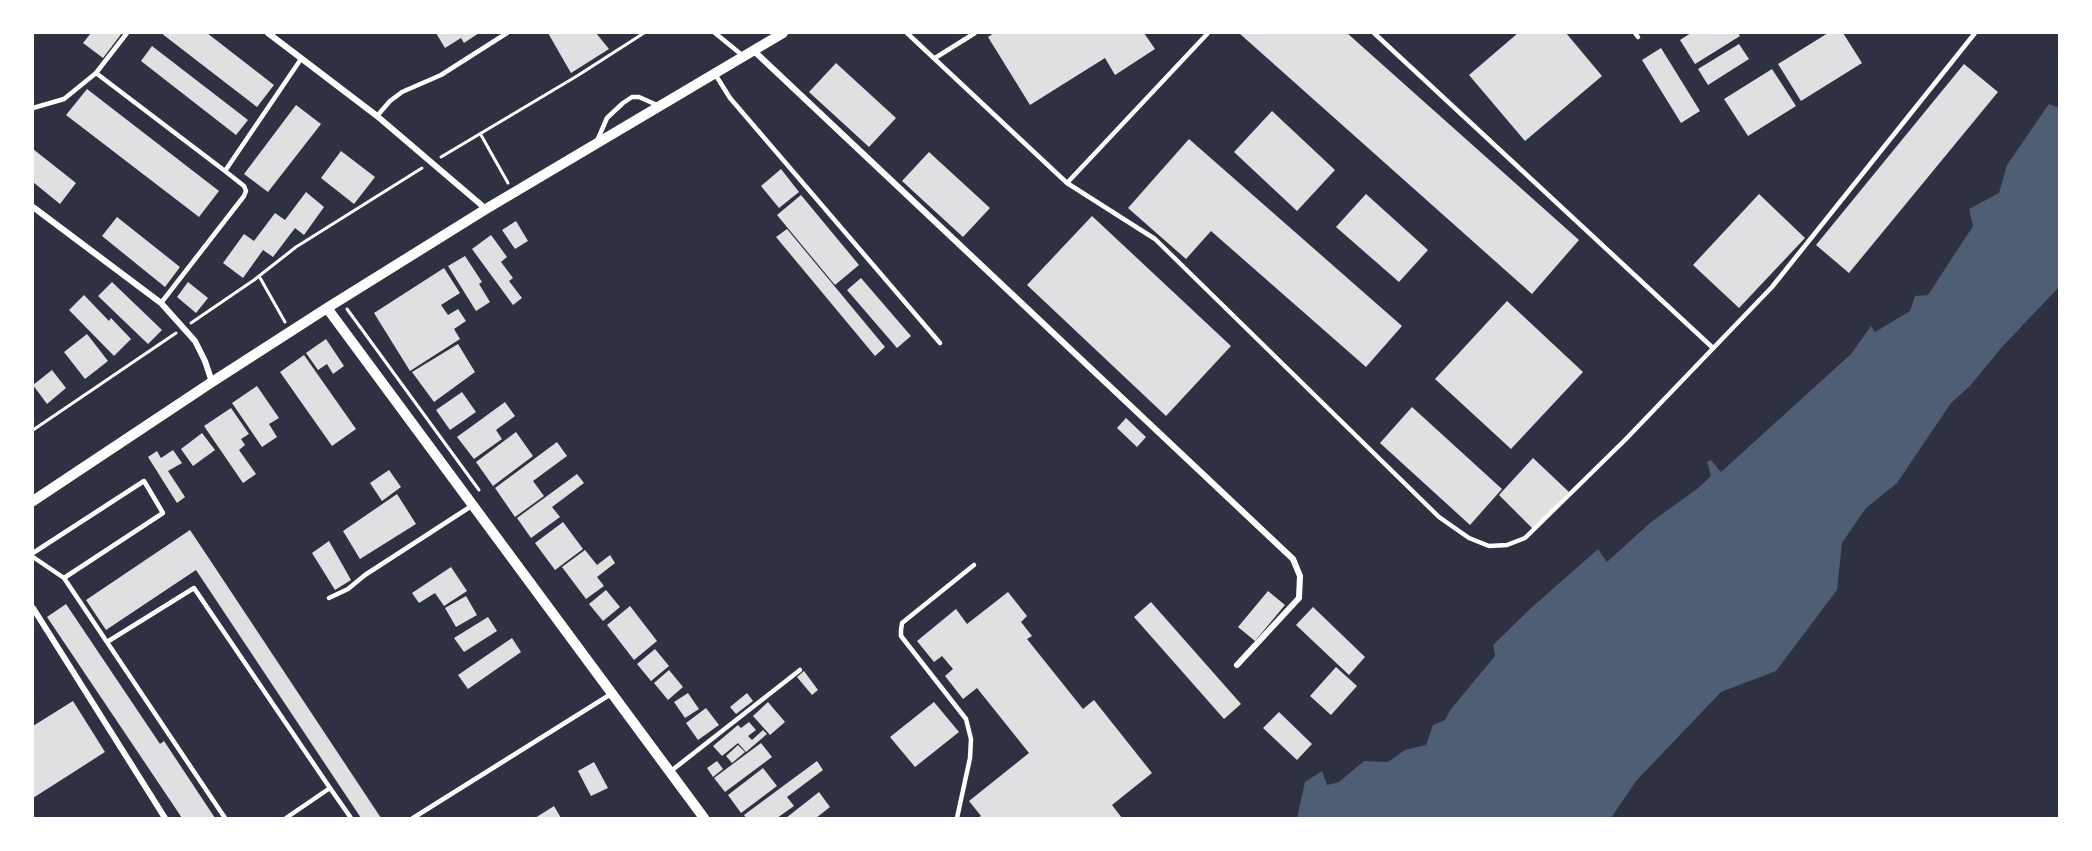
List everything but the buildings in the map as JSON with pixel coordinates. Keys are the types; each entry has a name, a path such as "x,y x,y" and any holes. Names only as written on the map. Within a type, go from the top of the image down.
{"street":[{"path":"268,33 377,116 486,209"},
{"path":"33,501 327,308 486,209 783,33"},
{"path":"749,54 1293,559 1300,576 1299,598 1237,665"},
{"path":"33,207 160,303 195,341 212,382"},
{"path":"327,308 704,818"},
{"path":"33,608 165,818"}],"lane":[{"path":"33,108 64,99 96,73 127,33"},
{"path":"377,116 390,101 402,92 441,75 507,33"},
{"path":"715,33 749,54"},
{"path":"907,33 1067,183 1155,239 1439,517 1469,538 1489,546 1507,545 1526,538 1625,440 1772,287 1975,33"},
{"path":"935,58 975,33"},
{"path":"1067,183 1208,33"},
{"path":"1374,33 1713,348"},
{"path":"225,171 302,59"},
{"path":"96,73 225,171 244,186 246,191 160,303"},
{"path":"715,74 730,98 940,343"},
{"path":"597,145 600,131 607,118 623,103 639,97 659,107"},
{"path":"64,578 163,513 144,481 33,555 64,578 225,818"},
{"path":"329,598 348,588 473,505"},
{"path":"957,818 970,758 971,739 966,719 900,636 902,623 974,565"},
{"path":"107,642 194,588 351,818"},
{"path":"669,772 800,670"},
{"path":"413,818 613,693"},
{"path":"286,818 330,788"}],"path":[{"path":"33,430 203,316 296,248 431,162 481,135 644,33"},
{"path":"481,135 513,193"},
{"path":"259,276 291,331"}],"water":[{"path":"2049,104 2059,108 2059,287 2002,347 1970,386 1951,403 1897,483 1866,508 1842,543 1837,590 1776,671 1721,692 1636,781 1611,818 1297,818 1305,782 1322,771 1327,785 1339,782 1364,761 1388,762 1405,750 1426,745 1433,725 1445,720 1451,709 1495,656 1493,645 1530,609 1598,549 1607,562 1651,522 1697,489 1711,476 1707,462 1711,460 1721,472 1851,354 1871,326 1875,332 1910,311 1915,296 1928,295 1973,226 1969,209 1999,193 2007,165"}]}
